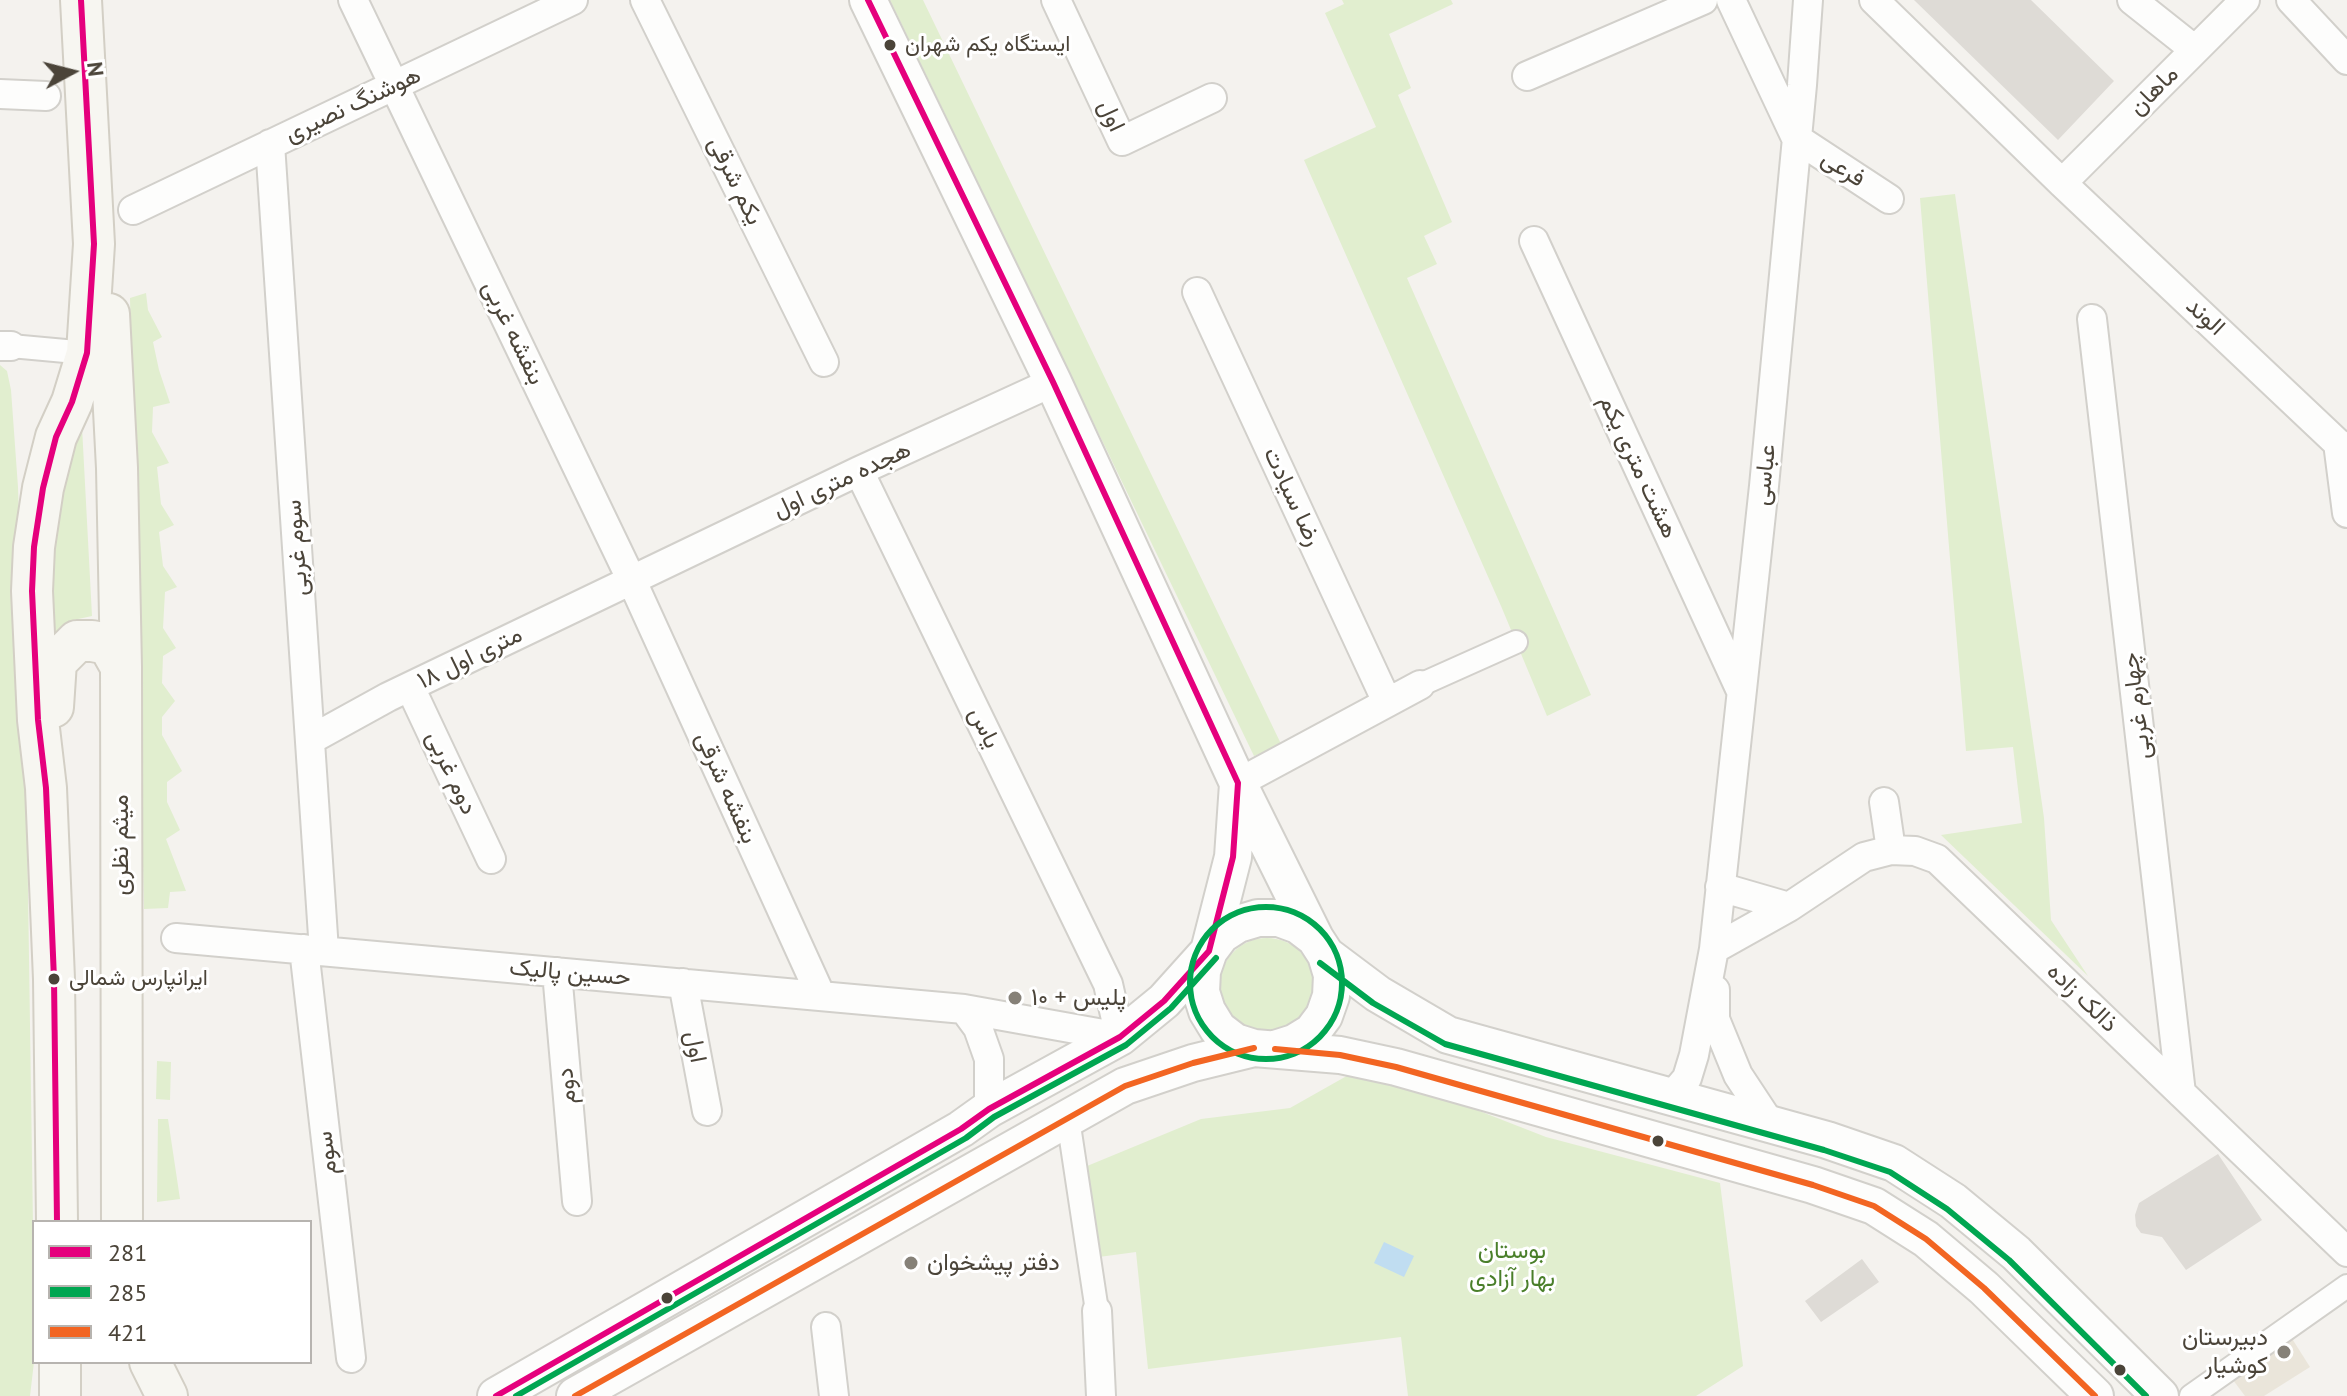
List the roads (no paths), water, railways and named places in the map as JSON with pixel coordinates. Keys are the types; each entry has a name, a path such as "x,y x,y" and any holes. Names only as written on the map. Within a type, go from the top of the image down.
{"main road":[{"path":"57,1220 54,979 46,788 38,720 32,591 34,547 43,488 56,437 72,402 87,353 94,244 81,0"},
{"name":"میثم نظری","path":"91,0 117,468 121,667 122,1220"},
{"path":"46,788 56,662 77,641 92,641 108,644 121,667"},
{"path":"60,1364 60,1396"},
{"path":"151,1364 167,1396"}],"street":[{"path":"353,0 394,85"},
{"name":"هوشنگ نصیری","path":"133,210 573,0"},
{"name":"یکم شرقی","path":"645,0 824,362"},
{"path":"575,1396 1125,1086 1193,1063 1294,1043 1312,1032 1324,1016 1331,996 1332,975 1320,947 1238,783 1053,382 868,0"},
{"name":"اول","path":"1056,0 1122,141 1212,98"},
{"path":"1527,76 1703,0"},
{"path":"1731,0 1796,138"},
{"name":"عباسی","path":"1714,949 1764,486 1808,0"},
{"name":"الوند","path":"1874,0 2062,183 2342,447"},
{"path":"2132,0 2195,50"},
{"name":"ماهان","path":"2062,183 2245,0"},
{"path":"2291,0 2347,60"},
{"name":"بنفشه غربی","path":"394,85 632,581"},
{"path":"0,94 46,96"},
{"name":"فرعی","path":"1796,138 1889,199"},
{"name":"سوم غربی","path":"270,144 310,740 314,950"},
{"name":"هشت متری یکم","path":"1534,241 1742,694"},
{"name":"رضا سیادت","path":"1197,292 1387,702"},
{"name":"چهارم غربی","path":"2092,319 2181,1093"},
{"path":"6,346 87,353"},
{"name":"هجده متری اول","path":"632,581 859,471 1053,382"},
{"path":"2342,447 2347,513"},
{"name":"یاس","path":"859,471 1108,984 1120,1037"},
{"name":"۱۸ متری اول","path":"310,740 388,697 632,581"},
{"name":"بنفشه شرقی","path":"632,581 821,996"},
{"path":"1238,783 1420,685 1516,642"},
{"name":"دوم غربی","path":"410,687 491,859"},
{"path":"1238,783 1233,857 1202,971 1201,992 1207,1011 1218,1029 1235,1042 1264,1049 1340,1055 1396,1067 1813,1185 1874,1206 1926,1239 1984,1288 2095,1396"},
{"path":"1884,802 1891,850"},
{"name":"ذالک زاده","path":"1714,949 1789,907 1864,857 1891,850 1915,851 1937,859 2347,1252"},
{"path":"1720,887 1789,907"},
{"path":"496,1396 961,1129 989,1109 1120,1037 1164,1001 1221,935 1238,924 1258,918 1279,918 1298,925 1378,994 1448,1035 1827,1140 1894,1163 1953,1201 2016,1253 2160,1396"},
{"name":"حسین پالیک","path":"176,938 964,1009 1120,1037"},
{"path":"1671,1097 1687,1078 1694,1055 1714,949"},
{"path":"1714,949 1715,1019 1738,1075 1771,1125"},
{"name":"سوم","path":"314,950 351,1358"},
{"name":"دوم","path":"557,972 577,1201"},
{"name":"اول","path":"683,983 707,1111"},
{"path":"964,1009 978,1028 989,1059 989,1109"},
{"path":"1068,1119 1097,1311 1101,1396"},
{"path":"2191,1396 2347,1286"},
{"path":"826,1327 834,1396"}],"water":[{"path":"1384,1242 1414,1256 1404,1277 1374,1263"}],"place":[{"name":"ایستگاه یکم شهران","path":"890,45"},
{"name":"ایرانپارس شمالی","path":"54,979"},
{"name":"پلیس + ۱۰","path":"1015,998"},
{"name":"دفتر پیشخوان","path":"911,1263"},
{"name":"دبیرستان کوشیار","path":"2284,1352"}],"park label":[{"name":"بوستان بهار آزادی","path":"1512,1265"}]}
